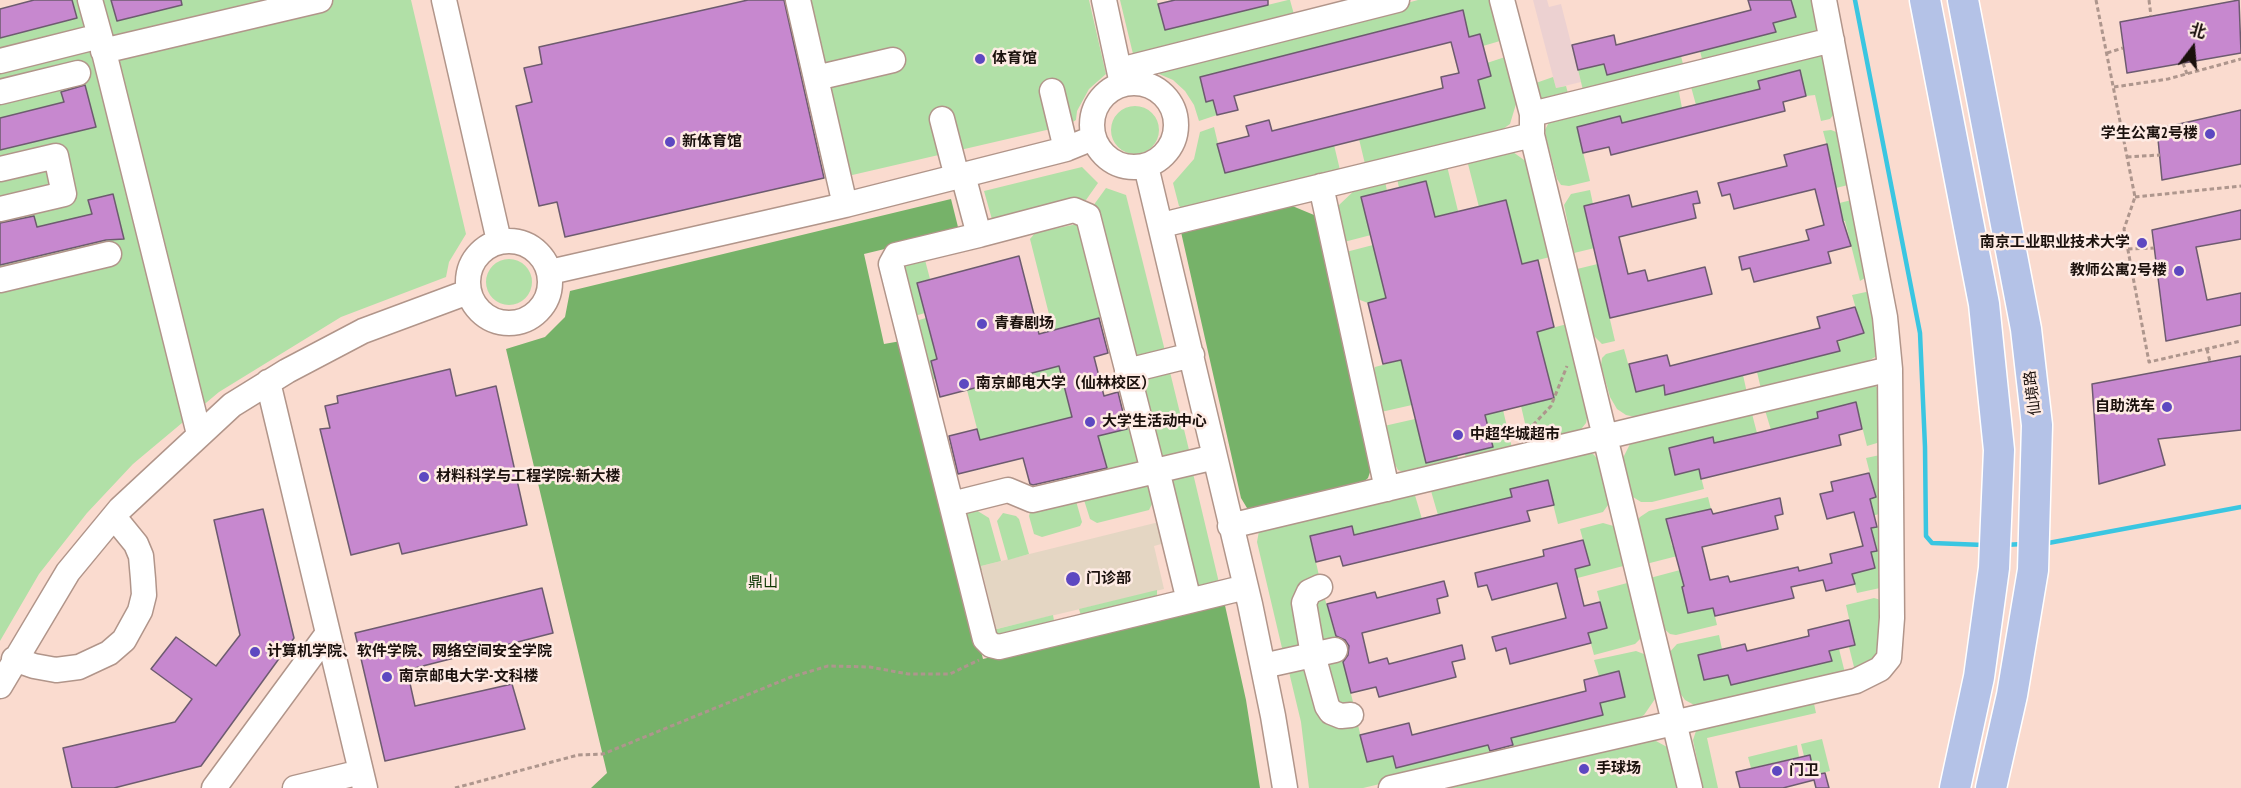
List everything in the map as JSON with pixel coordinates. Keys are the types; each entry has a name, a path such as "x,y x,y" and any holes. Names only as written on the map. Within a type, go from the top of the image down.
{"main road":[{"path":"1925,0 1984,304 1998,450 1994,568 1979,677 1955,788"},
{"name":"仙境路","path":"1963,0 2026,329 2037,425 2033,570 2013,695 1990,788"}],"street":[{"path":"90,0 199,434"},
{"path":"0,61 102,44 320,0"},
{"path":"444,0 499,241"},
{"path":"798,0 845,205"},
{"path":"1104,0 1121,77"},
{"path":"1121,77 1157,89 1167,97 1176,119 1173,142 1166,153 1146,166 1133,167 1114,162 1099,149 1093,138 1091,124 1094,111 1100,99 1121,77 1397,0"},
{"path":"1502,0 1604,438 1690,788"},
{"path":"1391,788 1674,721 1856,681 1880,669 1889,658 1892,618 1890,369 1875,257 1824,0"},
{"path":"1162,225 1321,186 1832,40"},
{"path":"816,78 893,60"},
{"path":"0,92 78,73"},
{"path":"1052,91 1066,149"},
{"path":"942,119 979,235"},
{"path":"550,272 845,205 1066,149 1093,138"},
{"path":"0,169 56,156 64,194 0,209"},
{"path":"1146,166 1162,225 1246,587 1285,788"},
{"path":"1321,186 1386,489"},
{"path":"1189,601 1159,478 1155,471 1127,371 1088,216 1074,210 896,255 891,264 986,639 992,645 999,647 1189,601 1246,587"},
{"path":"499,241 521,242 539,253 550,272 550,294 538,312 519,323 498,322 488,317 479,311 468,292 469,270 480,252 499,241"},
{"path":"0,280 109,254"},
{"path":"0,686 14,659 68,572 114,517 232,405 268,382 363,331 468,292"},
{"path":"1127,371 1192,355"},
{"path":"1230,526 1890,369"},
{"path":"268,382 363,780 295,788"},
{"path":"952,504 1008,490 1032,500 1215,457"},
{"path":"14,659 56,670 78,667 109,653 124,640 140,611 144,595 143,579 141,556 136,544 114,517"},
{"path":"1320,587 1309,592 1304,603 1324,653 1327,706 1331,712 1341,716 1352,715"},
{"path":"214,788 328,633"},
{"path":"1263,666 1324,653"}],"path":[{"path":"2096,0 2135,197 2124,229 2149,362 2241,341"},
{"path":"2149,0 2151,16"},
{"path":"2107,53 2123,48"},
{"path":"2114,87 2187,74 2241,59"},
{"path":"2183,63 2187,74"},
{"path":"2127,157 2160,155"},
{"path":"2135,197 2241,186"},
{"path":"2128,249 2154,248"},
{"path":"2207,349 2210,362"},
{"path":"1526,428 1534,424 1551,406 1570,358"},
{"path":"454,788 578,754 603,754 791,677 828,666 870,667 908,674 950,674 977,662 992,645"}],"shaded area":[{"path":"1533,0 1547,0 1549,7 1561,4 1581,82 1556,88"},
{"name":"门诊部","path":"1163,521 1168,542 1154,546 1164,589 996,629 981,566"}],"green space":[{"path":"72,0 83,0 87,31 0,56 0,38 77,18"},
{"path":"99,0 411,0 466,234 449,262 446,277 341,317 219,392 133,464 87,513 39,574 0,641 0,69 105,40"},
{"path":"805,0 1089,0 1106,74 1089,89 1077,111 1076,120 1068,125 848,176 826,71"},
{"path":"1120,0 1157,0 1165,30 1288,0 1290,0 1295,18 1138,57 1133,54"},
{"path":"1418,0 1490,0 1500,41 1483,46 1480,34 1469,37 1462,10 1200,77 1206,102 1213,100 1217,115 1199,121 1194,105 1185,91 1173,80 1152,71"},
{"path":"1791,0 1820,0 1824,19 1816,36 1703,63 1700,51 1775,31 1773,23 1796,17"},
{"path":"1818,55 1826,58 1836,111 1830,119 1821,121 1815,95 1806,96 1800,70 1758,81 1760,89 1696,105 1690,83"},
{"path":"1681,56 1684,68 1584,94 1578,70 1604,64 1607,75"},
{"path":"1505,57 1516,104 1510,124 1500,131 1365,164 1359,139 1484,108 1478,80 1491,76 1487,63"},
{"path":"1553,77 1556,88 1566,86 1569,97 1541,101 1533,84"},
{"path":"1678,87 1682,108 1622,123 1620,116 1577,127 1590,181 1569,186 1561,185 1557,179 1546,137 1545,130 1550,120"},
{"path":"1135,106 1152,113 1159,130 1152,147 1135,154 1118,147 1111,130 1118,113"},
{"path":"1214,127 1225,173 1334,145 1340,170 1182,208 1179,206 1173,183 1194,159 1200,132"},
{"path":"1831,130 1839,133 1852,184 1828,190 1824,175 1834,172 1823,131"},
{"path":"1513,152 1531,165 1554,256 1522,264 1506,200 1479,207 1467,160"},
{"path":"1447,166 1458,211 1435,217 1399,188 1397,178"},
{"path":"1082,167 1098,183 1086,200 993,223 984,191"},
{"path":"1385,181 1387,191 1362,197 1371,235 1344,242 1339,205 1357,188"},
{"path":"1106,188 1126,195 1166,355 1135,363 1093,206"},
{"path":"1590,190 1593,204 1584,207 1589,230 1607,245 1574,253 1564,205 1571,194"},
{"name":"鼎山","path":"951,199 959,231 864,254 884,344 901,341 983,659 1224,601 1246,700 1260,788 591,788 607,773 506,349 545,337 565,317 570,291"},
{"path":"1856,199 1870,275 1860,281 1845,221 1836,222 1831,205"},
{"path":"1290,205 1314,215 1319,226 1371,469 1368,478 1359,486 1258,510 1247,508 1241,498 1181,232"},
{"path":"1081,225 1105,317 1053,330 1030,239 1035,233"},
{"path":"1373,245 1386,298 1368,303 1360,300 1356,293 1346,252"},
{"path":"509,259 525,266 532,282 525,298 509,305 493,298 486,282 493,266"},
{"path":"925,260 930,279 917,283 925,313 911,317 900,266"},
{"path":"1610,261 1601,281 1615,341 1602,344 1593,335 1577,269"},
{"path":"1866,292 1874,295 1877,356 1868,361 1761,389 1757,372 1863,333 1852,295"},
{"path":"926,318 937,359 931,361 936,379 928,381 912,322"},
{"path":"1567,324 1589,410 1586,423 1578,433 1531,449 1521,406 1553,398 1537,332"},
{"path":"1624,349 1636,392 1664,385 1666,394 1743,375 1747,393 1640,418 1626,415 1617,409 1610,397 1601,365 1602,358 1606,354"},
{"path":"1401,360 1412,405 1381,412 1373,376 1375,367"},
{"path":"1059,366 1072,417 980,440 967,390"},
{"path":"1169,368 1190,454 1162,461 1137,378"},
{"path":"1874,385 1880,390 1882,440 1877,443 1867,446 1856,403 1817,412 1818,418 1771,430 1764,407"},
{"path":"1503,410 1513,452 1467,463 1465,454 1493,447 1485,415"},
{"path":"1751,410 1757,433 1714,443 1712,438 1669,448 1675,474 1699,469 1704,489 1652,502 1641,502 1633,497 1628,489 1622,460 1630,444 1641,438"},
{"path":"1415,419 1457,455 1460,465 1409,474 1398,470 1392,459 1384,426"},
{"path":"1130,428 1138,464 1108,473 1098,436"},
{"path":"1583,452 1593,454 1599,460 1609,497 1608,505 1603,512 1558,524 1547,480 1510,489 1512,497 1438,515 1431,491 1434,486"},
{"path":"1880,455 1883,513 1868,517 1864,501 1876,497 1866,458"},
{"path":"1192,469 1220,587 1198,589 1170,482 1172,477"},
{"path":"1147,483 1153,502 1149,510 1097,523 1090,519 1084,500 1086,497"},
{"path":"1414,492 1422,519 1354,535 1352,526 1310,536 1320,580 1305,645 1288,653 1282,648 1257,542 1259,531 1267,526"},
{"path":"1708,497 1711,509 1666,520 1672,546 1687,542 1689,553 1646,564 1635,524 1640,517 1649,511"},
{"path":"1076,501 1082,522 1080,526 1042,537 1034,534 1029,516 1031,509"},
{"path":"976,510 989,518 1001,561 981,566 982,570 975,572 964,514"},
{"path":"1003,513 1019,519 1029,554 1008,560 997,521"},
{"path":"1603,523 1617,527 1627,565 1570,580 1567,570 1590,565 1580,529"},
{"path":"1884,525 1883,583 1880,588 1857,593 1852,574 1875,568 1871,552 1877,550 1871,528"},
{"path":"1680,570 1697,583 1682,587 1688,613 1713,608 1717,625 1676,635 1670,634 1661,626 1650,578"},
{"path":"1631,582 1642,637 1635,644 1594,655 1588,633 1607,628 1597,591"},
{"path":"1157,590 1157,598 1082,619 1079,609"},
{"path":"1323,592 1334,631 1344,629 1348,640 1321,647 1312,610"},
{"path":"1874,598 1881,600 1882,657 1855,671 1849,647 1855,645 1846,605"},
{"path":"1053,615 1055,626 999,640 989,631"},
{"path":"1719,635 1722,649 1698,655 1704,680 1728,675 1731,684 1831,661 1829,651 1839,649 1845,673 1696,706 1685,700 1675,686 1667,655 1677,644"},
{"path":"1636,651 1649,656 1656,683 1655,699 1644,715 1631,723 1514,752 1511,738 1603,715 1600,703 1625,696 1619,672 1599,676 1594,660"},
{"path":"1351,655 1345,670 1355,710 1336,705 1325,662"},
{"path":"1295,666 1309,669 1321,718 1341,728 1358,725 1367,762 1393,756 1396,768 1488,745 1491,758 1363,788 1309,788 1301,722 1289,672"},
{"path":"1813,699 1816,713 1707,738 1718,788 1703,788 1693,740 1696,731 1705,724"},
{"path":"1822,739 1830,771 1814,775 1810,755 1804,756 1801,744"},
{"path":"1643,740 1656,741 1667,747 1677,788 1428,788"},
{"path":"1797,745 1799,757 1751,768 1748,757"}],"building":[{"path":"34,0 72,0 77,18 0,38 0,9"},
{"path":"111,0 181,0 182,5 117,21"},
{"name":"新体育馆","path":"748,0 784,0 824,178 565,237 557,202 539,206 516,106 532,102 524,68 542,64 539,47"},
{"path":"1175,0 1268,0 1268,5 1165,30 1158,4"},
{"path":"1748,0 1791,0 1796,17 1773,23 1776,32 1607,75 1604,64 1578,70 1572,45 1614,35 1616,45 1751,10"},
{"path":"2239,0 2241,53 2127,73 2120,22"},
{"path":"1463,10 1469,37 1480,34 1491,76 1478,80 1485,108 1225,173 1217,144 1249,136 1246,126 1269,120 1272,131 1443,88 1441,77 1459,73 1451,42 1234,96 1238,110 1217,115 1213,100 1206,102 1200,77"},
{"path":"1800,70 1806,96 1783,102 1785,111 1611,155 1609,147 1583,153 1577,127 1620,116 1622,123 1760,89 1758,81"},
{"path":"85,85 96,127 0,150 0,118 64,102 61,92"},
{"path":"2241,110 2241,164 2162,180 2157,129"},
{"path":"1827,144 1843,221 1851,246 1828,252 1831,263 1754,282 1750,268 1742,270 1739,257 1809,240 1806,230 1824,225 1815,189 1734,209 1730,194 1722,196 1718,183 1787,166 1784,155"},
{"path":"1426,181 1435,217 1506,200 1522,264 1538,260 1554,327 1537,332 1554,398 1485,415 1493,447 1426,463 1401,360 1383,364 1368,303 1386,298 1361,197"},
{"path":"1697,191 1700,203 1693,204 1696,218 1619,237 1628,274 1645,270 1648,281 1705,267 1712,294 1610,318 1584,206 1629,195 1632,207"},
{"path":"113,194 124,239 106,240 0,265 0,223 34,216 37,227 92,214 88,200"},
{"name":"教师公寓2号楼","path":"2241,210 2241,239 2196,247 2207,300 2241,293 2241,325 2166,341 2152,230"},
{"name":"青春剧场","path":"1019,256 1039,334 1099,318 1108,353 1094,357 1104,396 1118,392 1127,429 1098,436 1107,468 1033,485 1030,484 1023,458 958,474 949,436 977,429 980,440 1072,417 1059,366 940,397 931,361 937,359 917,283"},
{"path":"1855,307 1864,333 1837,341 1840,351 1665,395 1664,385 1636,392 1629,364 1667,355 1670,366 1820,328 1817,317"},
{"name":"自助洗车","path":"2241,356 2241,430 2158,439 2165,465 2099,484 2092,384"},
{"name":"材料科学与工程学院-新大楼","path":"450,369 456,396 496,386 527,525 402,554 399,543 351,555 320,429 330,428 325,406 338,403 337,396"},
{"path":"1856,402 1862,429 1839,435 1841,445 1701,479 1699,469 1675,475 1669,448 1713,437 1714,443 1818,418 1817,412"},
{"path":"1869,473 1876,497 1870,499 1877,527 1871,528 1877,551 1871,552 1875,568 1852,574 1855,584 1826,591 1823,580 1791,587 1794,598 1715,616 1713,608 1688,613 1682,587 1684,586 1666,519 1711,509 1713,514 1780,498 1783,514 1775,516 1778,529 1702,547 1710,580 1728,576 1730,582 1798,567 1799,571 1832,563 1830,554 1863,546 1854,512 1827,519 1820,494 1833,491 1831,482"},
{"path":"1548,480 1554,505 1527,511 1530,521 1343,566 1340,556 1316,562 1310,536 1352,526 1354,535 1512,497 1510,489"},
{"name":"计算机学院、软件学院、网络空间安全学院","path":"263,509 294,638 201,766 114,788 72,788 63,748 175,722 192,699 151,669 176,637 216,666 240,635 214,520"},
{"path":"1583,540 1590,565 1575,569 1584,606 1600,602 1607,628 1588,633 1591,643 1510,664 1506,648 1496,651 1492,637 1566,618 1557,583 1492,600 1487,585 1478,587 1475,573 1544,556 1543,550"},
{"path":"1444,581 1448,596 1437,599 1440,613 1362,633 1369,663 1387,658 1389,664 1462,645 1465,659 1452,662 1456,677 1379,697 1376,687 1351,693 1343,662 1348,655 1349,646 1345,640 1336,636 1327,604 1375,592 1377,598"},
{"name":"南京邮电大学-文科楼","path":"542,588 553,633 407,670 415,706 512,684 525,729 385,761 355,633"},
{"path":"1849,620 1855,645 1829,651 1832,661 1731,685 1728,675 1704,680 1698,655 1745,644 1747,651 1809,636 1808,630"},
{"path":"1619,671 1625,697 1600,703 1603,715 1511,738 1513,745 1490,751 1488,745 1396,768 1393,756 1367,762 1360,735 1409,723 1412,735 1586,691 1584,680"},
{"name":"门卫","path":"1810,755 1814,775 1825,773 1829,788 1816,788 1814,780 1783,788 1740,788 1736,772"}],"waterway":[{"path":"1855,0 1920,333 1926,536 1932,543 1984,545"},
{"path":"2043,544 2241,507"},
{"path":"2004,545 2023,544"}],"place":[{"name":"体育馆","path":"980,59"},
{"name":"学生公寓2号楼","path":"2210,134"},
{"name":"新体育馆","path":"670,142"},
{"name":"南京工业职业技术大学","path":"2142,243"},
{"name":"教师公寓2号楼","path":"2179,271"},
{"name":"青春剧场","path":"982,324"},
{"name":"南京邮电大学（仙林校区）","path":"964,384"},
{"name":"自助洗车","path":"2167,407"},
{"name":"大学生活动中心","path":"1090,422"},
{"name":"中超华城超市","path":"1458,435"},
{"name":"材料科学与工程学院-新大楼","path":"424,477"},
{"name":"门诊部","path":"1073,579"},
{"name":"计算机学院、软件学院、网络空间安全学院","path":"255,652"},
{"name":"南京邮电大学-文科楼","path":"387,677"},
{"name":"手球场","path":"1584,769"},
{"name":"门卫","path":"1777,771"}]}
